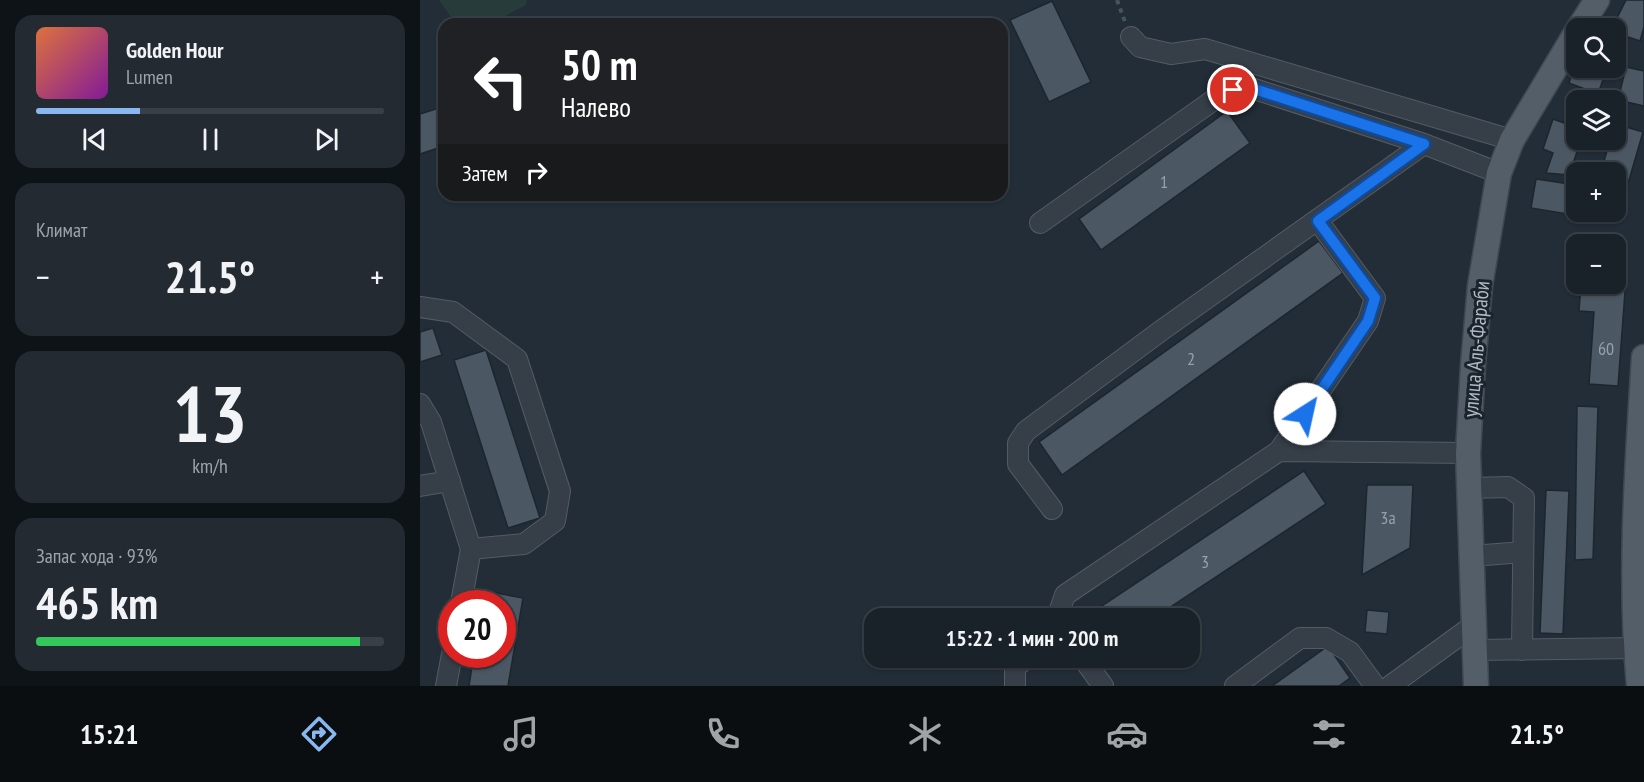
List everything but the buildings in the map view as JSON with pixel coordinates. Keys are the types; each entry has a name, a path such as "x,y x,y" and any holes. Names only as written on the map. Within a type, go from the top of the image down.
{"main road":[{"path":"1586,18 1597,0"},
{"name":"улица Аль-Фараби","path":"1476,686 1468,453 1480,286 1499,173 1512,141 1566,50"},
{"path":"1640,686 1635,507 1644,357"}],"street":[{"path":"1131,37 1140,47 1171,54 1205,49 1512,141"},
{"path":"1040,222 1222,94 1245,86 1424,144 1499,173"},
{"path":"1052,509 1018,464 1018,443 1026,431 1162,330 1424,144"},
{"path":"1060,608 1065,595 1279,451 1368,321 1375,298 1318,221"},
{"path":"420,307 453,312 517,359 560,491 555,521 524,544 471,549"},
{"path":"420,404 431,422 471,549 463,590"},
{"path":"1279,451 1468,453"},
{"path":"420,486 450,481"},
{"path":"1470,488 1508,487 1524,498 1522,650"},
{"path":"1472,556 1523,552"},
{"path":"1390,686 1474,625"},
{"path":"1235,686 1300,638 1326,638 1350,652 1375,686"},
{"path":"1475,650 1640,649"},
{"path":"446,686 449,668"},
{"path":"1015,668 1015,686"},
{"path":"1090,668 1102,686"}],"green space":[{"path":"439,0 527,0 526,5 501,18 452,18"}],"route":[{"path":"1233,90 1245,86 1424,144 1318,221 1375,298 1368,321 1305,414"}]}
